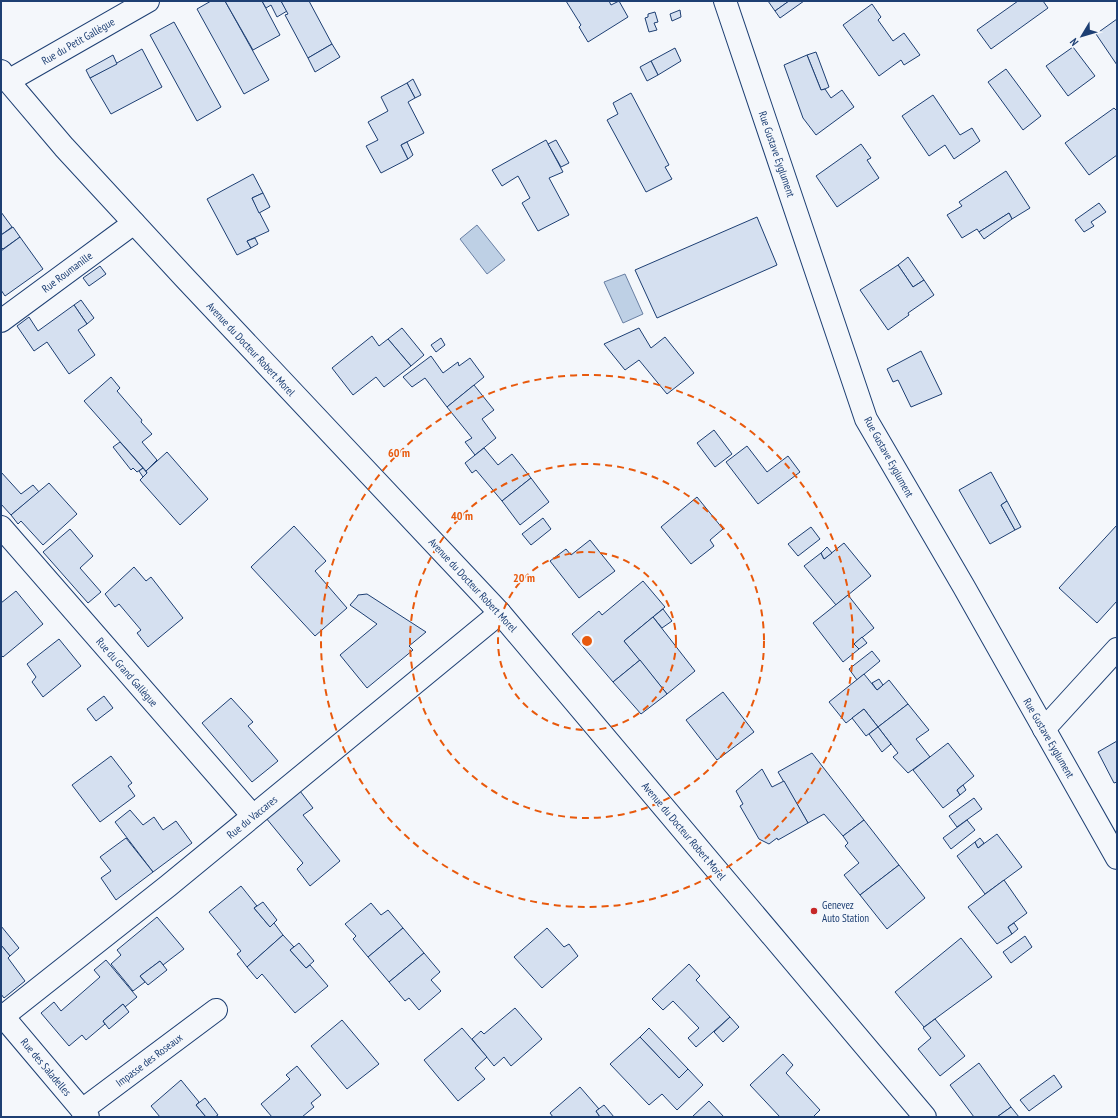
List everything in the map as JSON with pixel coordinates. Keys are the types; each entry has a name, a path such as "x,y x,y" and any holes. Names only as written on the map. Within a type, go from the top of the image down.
{"street":[{"name":"Rue du Petit Gallègue","path":"4,76 148,1"},
{"name":"Rue Gustave Eyglument","path":"725,1 866,420 1117,858"},
{"name":"Avenue du Docteur Robert Morel","path":"4,76 64,147 134,224 500,613 925,1117"},
{"name":"Rue Roumanille","path":"1,321 134,224"},
{"name":"Rue du Grand Gallègue","path":"1,527 253,816"},
{"name":"Rue du Vaccares","path":"2,1016 162,890 500,613"},
{"path":"1044,729 1117,649"},
{"name":"Impasse des Roseaux","path":"85,1114 216,1010"},
{"name":"Rue des Saladelles","path":"2,1016 85,1114"}],"water":[{"path":"477,225 505,260 487,274 460,239"},
{"path":"625,274 643,314 623,323 604,282"}],"building":[{"path":"211,1 225,1 269,80 244,94 197,9"},
{"path":"225,1 262,1 280,35 253,50"},
{"path":"262,1 281,1 287,11 277,17 271,5 266,8"},
{"path":"281,1 309,1 332,44 308,58 285,15 288,14"},
{"path":"566,1 609,1 611,5 619,1 628,17 588,42 579,27 581,25"},
{"path":"768,1 789,1 775,11"},
{"path":"789,1 804,1 780,18 775,11"},
{"path":"1018,1 1043,1 1048,8 991,49 977,30"},
{"path":"872,4 881,17 878,20 893,41 904,33 920,55 904,65 901,60 879,76 843,25"},
{"path":"680,10 681,17 672,21 670,14"},
{"path":"655,12 658,22 654,23 657,30 649,32 645,18 648,17 648,14"},
{"path":"1117,19 1117,65 1096,34"},
{"path":"174,22 221,107 197,121 150,35"},
{"path":"332,44 340,57 315,72 308,58"},
{"path":"1073,47 1095,76 1068,96 1046,66"},
{"path":"675,48 681,61 658,75 651,61"},
{"path":"142,49 162,87 111,114 90,78"},
{"path":"816,52 829,87 821,90 807,55"},
{"path":"113,55 117,64 90,78 86,70"},
{"path":"807,55 821,90 825,89 831,98 842,90 854,107 816,135 803,118 784,65"},
{"path":"651,61 658,75 647,81 640,67"},
{"path":"1006,69 1041,116 1023,130 988,82"},
{"path":"413,79 421,95 415,98 407,83"},
{"path":"407,83 415,98 408,102 424,133 401,145 408,159 381,173 366,146 378,140 368,122 388,111 381,97"},
{"path":"631,93 669,165 665,167 672,179 646,192 607,120 618,114 613,103"},
{"path":"933,95 960,135 972,128 980,141 954,159 945,145 929,156 902,116"},
{"path":"1114,108 1117,111 1117,155 1089,175 1065,143"},
{"path":"546,140 563,172 549,178 569,215 538,231 522,203 530,198 518,176 502,186 492,170"},
{"path":"556,140 569,163 561,167 548,144"},
{"path":"407,142 413,155 408,159 401,145"},
{"path":"861,144 871,158 867,160 879,178 837,207 816,176"},
{"path":"1006,171 1030,208 1012,219 1009,213 979,232 977,229 962,238 947,215 962,206 959,202"},
{"path":"253,174 263,193 252,198 269,231 247,241 251,248 237,255 207,199"},
{"path":"263,193 270,207 259,213 252,198"},
{"path":"1099,203 1106,212 1091,222 1094,226 1084,232 1075,220"},
{"path":"1,212 12,227 1,235"},
{"path":"1009,213 1012,219 984,239 979,232"},
{"path":"757,217 777,265 657,318 635,270"},
{"path":"13,227 20,237 3,249 1,247 1,235"},
{"path":"20,237 43,269 5,296 1,290 1,251"},
{"path":"255,238 258,244 251,248 247,241"},
{"path":"908,257 924,280 913,287 898,265"},
{"path":"898,265 913,287 924,280 934,295 908,313 909,315 888,330 860,290"},
{"path":"100,266 106,274 89,286 83,278"},
{"path":"81,300 94,318 87,324 74,305"},
{"path":"74,305 87,324 78,330 95,355 69,374 47,342 34,351 17,326 29,317 38,331"},
{"path":"402,328 424,355 411,366 388,339"},
{"path":"639,328 651,348 665,337 694,373 667,394 639,360 625,370 604,344"},
{"path":"372,336 379,346 388,339 411,366 384,387 376,377 353,395 332,368"},
{"path":"441,338 445,345 436,352 431,345"},
{"path":"921,351 942,394 911,407 898,380 893,382 887,369"},
{"path":"431,356 443,373 458,362 459,366 470,358 484,377 447,407 425,378 412,387 403,377"},
{"path":"111,377 120,388 117,391 152,434 142,442 157,460 146,471 84,401"},
{"path":"474,385 494,410 482,419 496,438 475,455 465,442 472,438 447,407"},
{"path":"714,430 732,454 715,467 697,443"},
{"path":"120,442 143,468 137,472 133,468 131,470 113,447"},
{"path":"747,446 767,472 788,456 800,472 758,504 726,462"},
{"path":"484,448 498,465 512,454 531,478 502,501 476,470 472,473 465,463"},
{"path":"167,452 208,499 180,525 140,480 147,473 146,471"},
{"path":"143,468 147,473 143,477 139,471"},
{"path":"1,472 21,494 33,485 39,492 11,515 1,504"},
{"path":"991,472 1007,501 1001,505 1015,530 990,544 959,490"},
{"path":"531,478 549,502 520,525 502,501"},
{"path":"49,483 77,514 43,545 21,521 18,524 11,515"},
{"path":"697,497 723,529 710,540 714,546 691,564 661,527"},
{"path":"1007,501 1021,527 1015,530 1001,505"},
{"path":"543,518 551,529 531,545 522,534"},
{"path":"1117,525 1117,601 1097,623 1059,588"},
{"path":"294,526 326,561 315,571 347,608 315,636 251,567"},
{"path":"811,527 820,539 798,556 788,544"},
{"path":"70,529 93,556 80,568 101,592 88,603 43,552"},
{"path":"590,540 615,571 579,598 550,561 566,549 571,555"},
{"path":"844,543 871,576 836,605 804,566 821,553 824,559"},
{"path":"827,547 832,553 824,559 821,553"},
{"path":"134,567 146,581 151,577 183,618 148,647 137,633 141,630 119,604 115,607 105,594"},
{"path":"643,581 665,607 624,641 640,660 613,682 572,634 599,611 602,615"},
{"path":"16,591 43,624 3,657 1,655 1,603"},
{"path":"367,594 426,632 409,646 413,650 367,688 340,655 377,624 350,605 358,595"},
{"path":"848,595 874,628 854,644 859,649 843,662 813,623"},
{"path":"663,609 672,621 662,628 653,617"},
{"path":"653,617 695,671 667,694 624,641"},
{"path":"862,637 867,643 859,649 854,644"},
{"path":"59,639 81,666 43,697 32,682 36,677 27,664"},
{"path":"872,651 880,661 857,680 849,669"},
{"path":"640,660 667,694 641,714 613,682"},
{"path":"864,674 877,690 889,680 908,704 878,727 864,709 846,723 829,702"},
{"path":"879,679 883,685 877,690 872,683"},
{"path":"723,692 754,732 717,760 686,720"},
{"path":"104,696 113,708 96,721 87,709"},
{"path":"231,698 253,722 248,726 278,761 252,782 202,723"},
{"path":"908,704 929,730 916,739 930,757 908,773 893,757 898,753 878,727"},
{"path":"864,709 878,727 866,736 852,718"},
{"path":"878,727 891,744 882,752 869,734"},
{"path":"1117,741 1117,782 1114,783 1098,752"},
{"path":"948,743 974,776 957,790 960,795 943,808 913,770"},
{"path":"812,753 864,820 843,836 824,814 808,823 778,772"},
{"path":"111,756 132,783 128,786 135,796 100,822 72,785"},
{"path":"762,769 772,787 784,781 808,823 778,840 777,838 769,844 759,839 740,806 743,804 736,791"},
{"path":"963,785 966,790 960,795 957,790"},
{"path":"300,791 313,808 303,815 340,861 310,886 297,869 303,863 266,818"},
{"path":"974,798 982,809 957,827 949,816"},
{"path":"130,810 143,825 154,817 163,830 176,821 192,843 153,872 115,822"},
{"path":"864,820 899,865 860,895 844,875 859,863 845,846 848,843 843,836"},
{"path":"967,820 975,830 951,849 943,838"},
{"path":"997,834 1022,867 985,894 957,856 975,842 978,848"},
{"path":"126,838 153,872 116,900 101,878 111,871 100,857"},
{"path":"980,838 984,843 978,848 975,842"},
{"path":"899,865 925,898 887,929 860,895"},
{"path":"1004,880 1027,913 1008,927 1012,934 997,944 968,907"},
{"path":"241,886 257,906 254,908 270,927 274,923 283,935 247,967 237,954 241,951 209,912"},
{"path":"263,902 277,920 270,927 254,908"},
{"path":"371,903 381,915 388,910 403,928 368,957 353,939 356,936 345,924"},
{"path":"157,917 184,949 163,965 160,961 140,976 145,982 133,991 111,964 121,955 117,950"},
{"path":"1014,923 1018,929 1012,934 1008,927"},
{"path":"1,926 19,948 10,956 1,945"},
{"path":"403,928 424,953 389,982 368,957"},
{"path":"547,928 564,947 569,944 578,956 542,988 514,957"},
{"path":"283,935 294,947 290,950 306,968 310,965 328,986 295,1013 262,974 257,979 247,967"},
{"path":"1025,936 1032,947 1011,963 1003,952"},
{"path":"961,938 992,977 924,1027 895,992"},
{"path":"299,943 314,961 306,968 290,950"},
{"path":"1,945 10,956 8,958 25,981 4,998 1,994"},
{"path":"424,953 440,972 431,980 441,991 419,1010 409,998 405,1001 389,982"},
{"path":"106,960 137,997 125,1007 123,1004 103,1021 105,1024 86,1040 82,1035 69,1046 41,1013 54,1002 61,1011 100,977 94,970"},
{"path":"160,961 167,970 148,985 140,976"},
{"path":"689,964 700,976 696,980 730,1017 696,1047 688,1038 699,1028 673,1001 663,1010 652,999"},
{"path":"123,1004 129,1012 109,1029 103,1021"},
{"path":"515,1008 542,1039 511,1066 504,1057 494,1066 472,1039 481,1031 484,1034"},
{"path":"730,1017 739,1027 723,1042 714,1032"},
{"path":"935,1019 965,1056 940,1076 918,1049 931,1038 923,1028"},
{"path":"342,1020 379,1064 347,1089 311,1046"},
{"path":"462,1028 487,1057 475,1068 485,1079 458,1101 424,1060"},
{"path":"649,1028 688,1069 679,1078 640,1037"},
{"path":"640,1037 679,1078 688,1069 703,1085 677,1110 662,1094 649,1105 610,1064"},
{"path":"783,1054 793,1065 786,1073 820,1110 813,1117 780,1117 750,1085"},
{"path":"979,1063 1011,1107 997,1117 974,1117 950,1085"},
{"path":"297,1066 321,1095 311,1103 314,1107 302,1117 272,1117 261,1104 290,1079 286,1075"},
{"path":"1054,1075 1062,1087 1029,1111 1020,1100"},
{"path":"181,1080 199,1102 196,1105 206,1117 160,1117 151,1106"},
{"path":"580,1087 599,1109 596,1111 600,1117 553,1117 550,1113"},
{"path":"205,1098 218,1115 215,1117 206,1117 196,1105"},
{"path":"709,1101 724,1117 692,1117"},
{"path":"604,1105 614,1117 600,1117 596,1111"},
{"path":"1011,1107 1019,1117 997,1117"}],"place":[{"name":"Genevez Auto Station","path":"814,911"}]}
